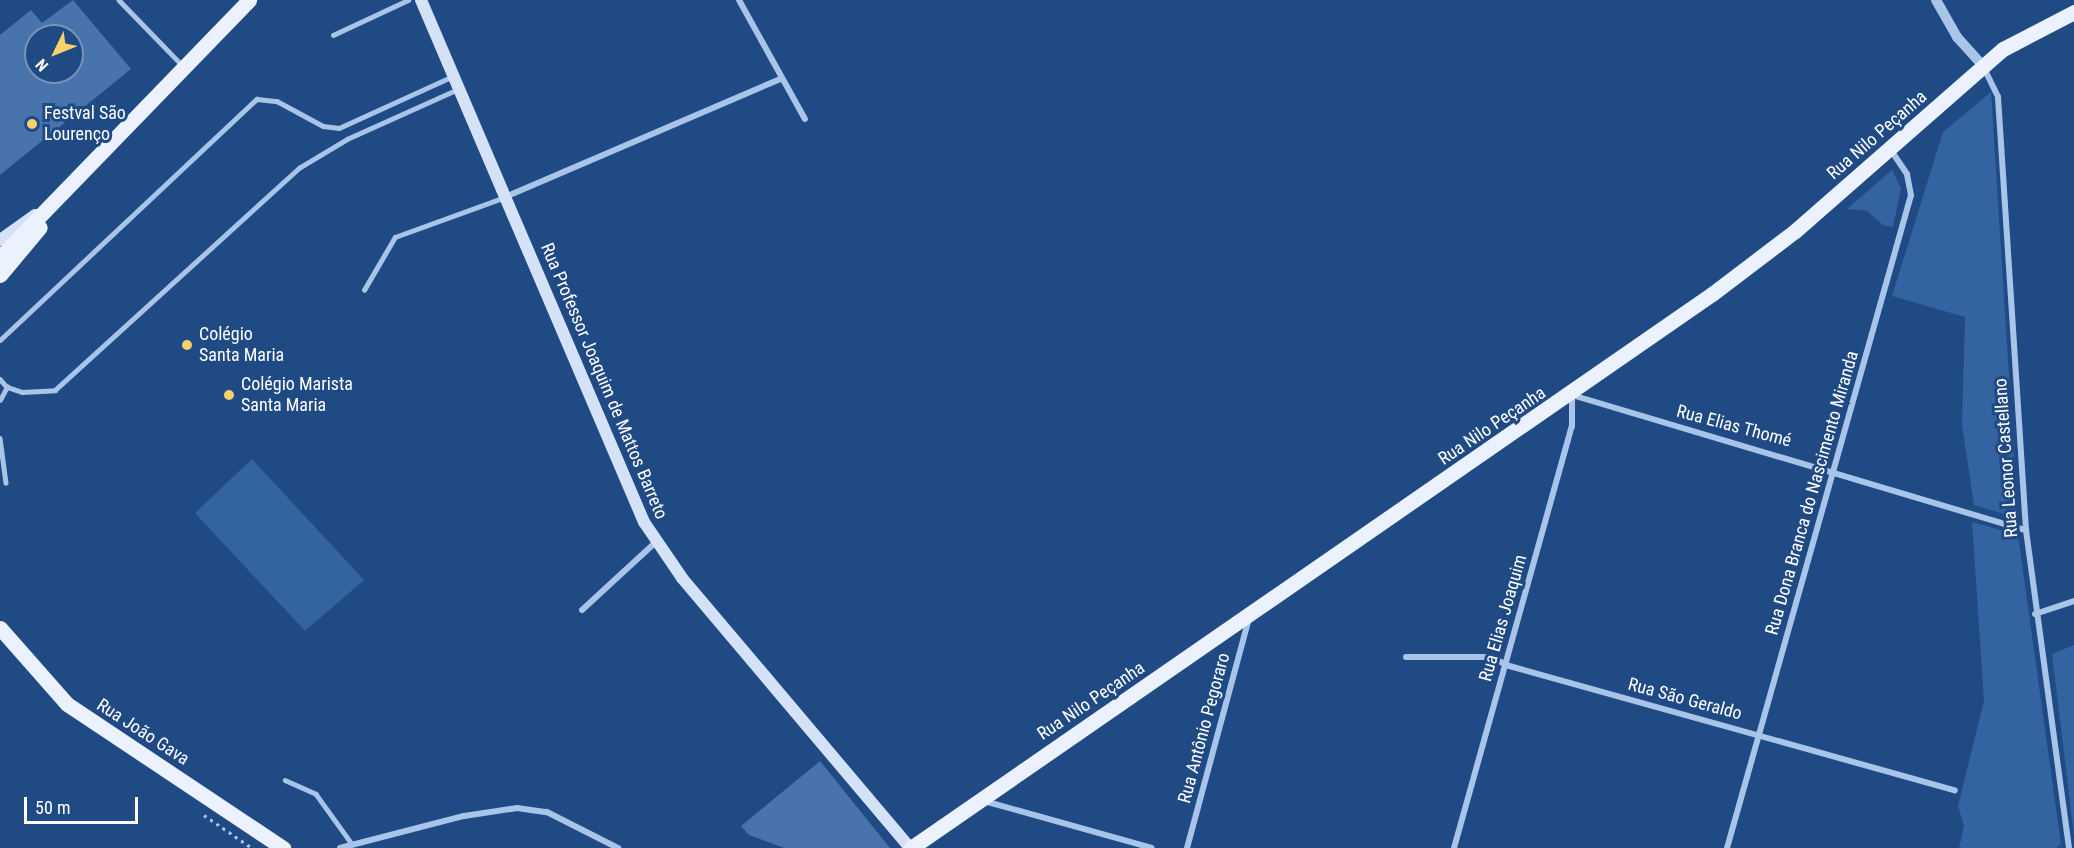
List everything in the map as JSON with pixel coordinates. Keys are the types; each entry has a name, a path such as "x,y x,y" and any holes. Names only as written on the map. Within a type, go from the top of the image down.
{"main road":[{"path":"0,257 56,202 248,0"},
{"name":"Rua Professor Joaquim de Mattos Barreto","path":"421,0 656,542 911,848"},
{"name":"Rua Nilo Peçanha","path":"911,848 1572,395 1752,265 1891,150 2011,43 2074,12"},
{"path":"0,240 56,202"},
{"path":"0,275 56,202"},
{"name":"Rua João Gava","path":"0,628 67,704 283,848"}],"street":[{"path":"739,0 805,119"},
{"path":"1936,0 1957,37 1984,67"},
{"name":"Rua Leonor Castellano","path":"1984,67 1998,97 2026,530 2035,614 2069,848"},
{"path":"505,197 782,78"},
{"name":"Rua Dona Branca do Nascimento Miranda","path":"1727,848 1911,195 1907,174 1891,150"},
{"name":"Rua Elias Thomé","path":"1572,395 1834,469 2026,530"},
{"name":"Rua Elias Joaquim","path":"1455,848 1572,426 1572,395"},
{"path":"582,610 656,542"},
{"path":"2035,614 2074,600"},
{"name":"Rua Antônio Pegoraro","path":"1187,848 1250,615"},
{"name":"Rua São Geraldo","path":"1406,657 1486,656 1506,665 1955,790"},
{"path":"981,800 1152,848"},
{"path":"340,848 464,816 517,808 547,812 618,848"}],"lane":[{"path":"119,0 183,67"},
{"path":"333,35 408,0"},
{"path":"0,340 257,99 276,101 323,126 339,128 454,76"},
{"path":"0,379 7,387 22,392 55,390 299,168 347,139 459,89"},
{"path":"364,290 395,237 505,197"},
{"path":"0,400 7,387"},
{"path":"0,438 6,483"},
{"path":"285,780 316,794 352,844"}],"shaded area":[{"path":"1991,92 2018,518 1974,505 1962,425 1965,317 1892,296 1943,132"},
{"path":"1892,170 1901,188 1893,227 1883,225 1867,211 1847,209"},
{"path":"252,459 364,580 305,631 195,513"},
{"path":"1972,522 2018,535 2061,844 2056,848 1959,848 1964,826 1958,806 1984,701"},
{"path":"2074,645 2074,835 2052,654"}],"building":[{"name":"Festval São Lourenço","path":"73,0 131,69 0,175 0,35 31,10 42,23"},
{"path":"820,761 890,848 784,848 749,835 741,826"}],"place":[{"name":"Festval São Lourenço","path":"32,124"},
{"name":"Colégio Santa Maria","path":"187,345"},
{"name":"Colégio Marista Santa Maria","path":"229,395"}]}
